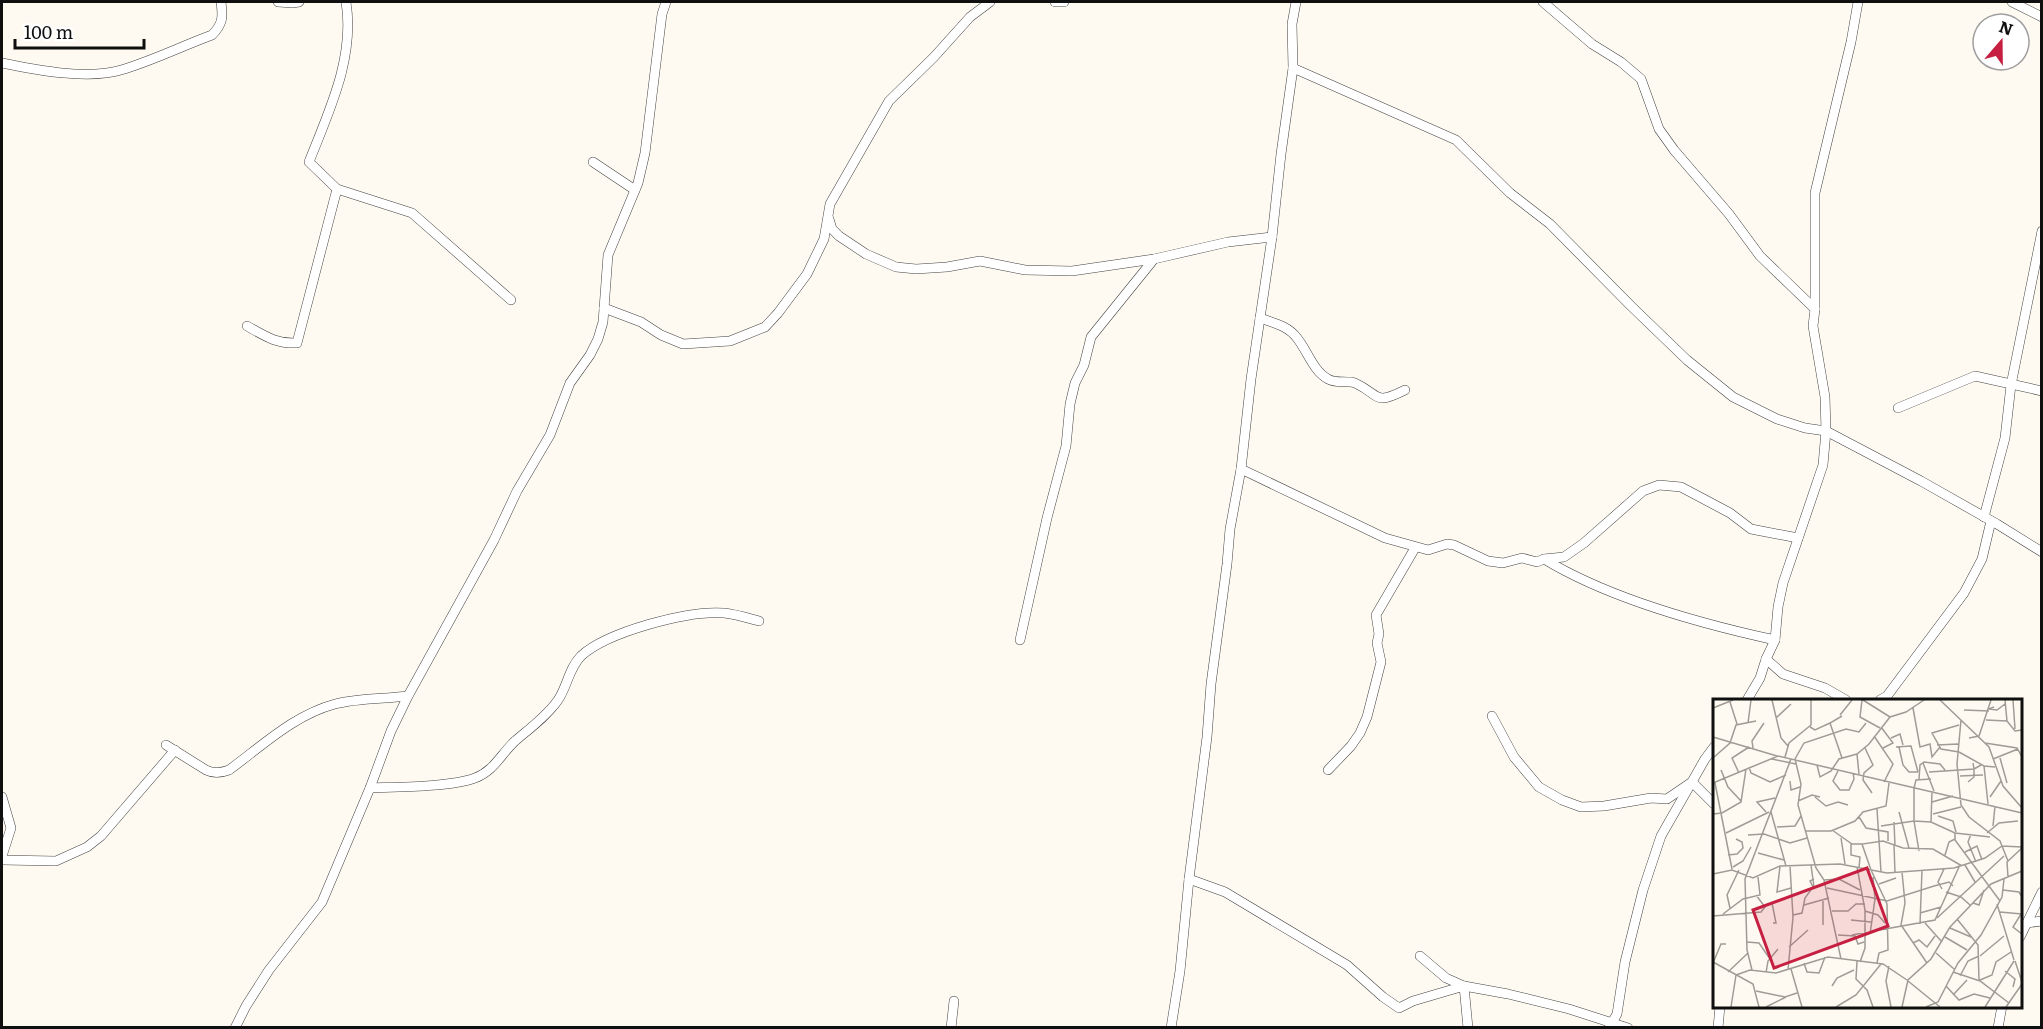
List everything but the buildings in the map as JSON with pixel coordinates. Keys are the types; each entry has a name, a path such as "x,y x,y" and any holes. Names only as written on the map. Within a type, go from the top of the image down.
{"street":[{"path":"2,63 78,74 120,70 212,35 221,26 224,17 221,2"},
{"path":"278,2 299,2"},
{"path":"346,2 348,14 340,84 309,162 337,189 412,213 511,300"},
{"path":"235,1028 269,970 322,902 370,788 391,731 408,696 494,540 517,491 550,435 570,384 598,339 603,322 608,255 635,190 645,153 662,14 666,2"},
{"path":"824,239 831,204 888,101 934,57 970,17 990,2"},
{"path":"1055,2 1064,2"},
{"path":"1171,1028 1208,737 1210,684 1230,529 1241,469 1293,68 1292,24 1296,2"},
{"path":"1543,2 1592,44 1621,62 1641,79 1659,129 1674,150 1729,214 1760,256 1815,309"},
{"path":"1748,699 1760,678 1775,640 1778,607 1823,465 1826,431 1825,397 1813,326 1815,193 1851,42 1858,2"},
{"path":"2012,2 2042,17"},
{"path":"1293,68 1456,140 1510,193 1550,224 1630,306 1687,360 1733,397 1777,419 1805,428 1826,431 1988,519 2042,552"},
{"path":"593,162 635,190"},
{"path":"248,326 283,344 297,343 337,189"},
{"path":"828,216 832,229 839,236 882,262 896,267 916,269 947,267 980,261 1010,268 1046,272 1072,271 1154,260 1228,242 1272,237"},
{"path":"604,308 641,322 683,344 730,341 765,327 778,313 807,274 824,239 832,229"},
{"path":"1882,699 1887,696 1964,593 1982,559 2005,438 2011,384 2042,231"},
{"path":"1020,640 1047,518 1066,446 1070,404 1091,337 1154,260"},
{"path":"1260,318 1288,329 1297,337 1320,372 1328,379 1352,382 1376,397 1389,398 1406,390"},
{"path":"1898,408 1975,376 2042,391"},
{"path":"1241,469 1385,538 1428,550 1447,544 1454,545 1488,561 1503,563 1522,558 1537,562 1564,556 1584,543 1643,491 1659,485 1681,488 1730,513 1751,529 1798,538"},
{"path":"1328,770 1360,733 1381,662 1377,643 1379,634 1376,615 1415,548"},
{"path":"1561,568 1564,556"},
{"path":"1544,559 1619,594 1743,633 1775,640"},
{"path":"370,788 448,783 474,779 489,770 512,743 557,702 580,658 592,647 619,635 659,621 705,614 723,613 759,621"},
{"path":"1766,659 1783,674 1825,688 1844,699"},
{"path":"2,797 11,828 2,858 56,861 87,847 101,836 171,747 206,770 221,773 230,770 275,735 302,718 334,704 408,696"},
{"path":"1492,716 1514,757 1539,787 1562,800 1581,807 1604,806 1651,798 1667,799 1692,782"},
{"path":"1610,1025 1617,1014 1625,962 1643,890 1661,836 1713,749"},
{"path":"1692,782 1713,803"},
{"path":"1190,879 1225,892 1347,965 1383,998 1399,1008 1413,1001 1464,986"},
{"path":"2023,929 2042,892"},
{"path":"2023,929 2042,921"},
{"path":"1420,956 1446,978 1464,986 1569,1009 1610,1025 1628,1028"},
{"path":"1464,986 1468,1028"},
{"path":"951,1028 954,1001"},
{"path":"1718,1028 1720,1008"},
{"path":"1998,1028 2002,1008"}]}
